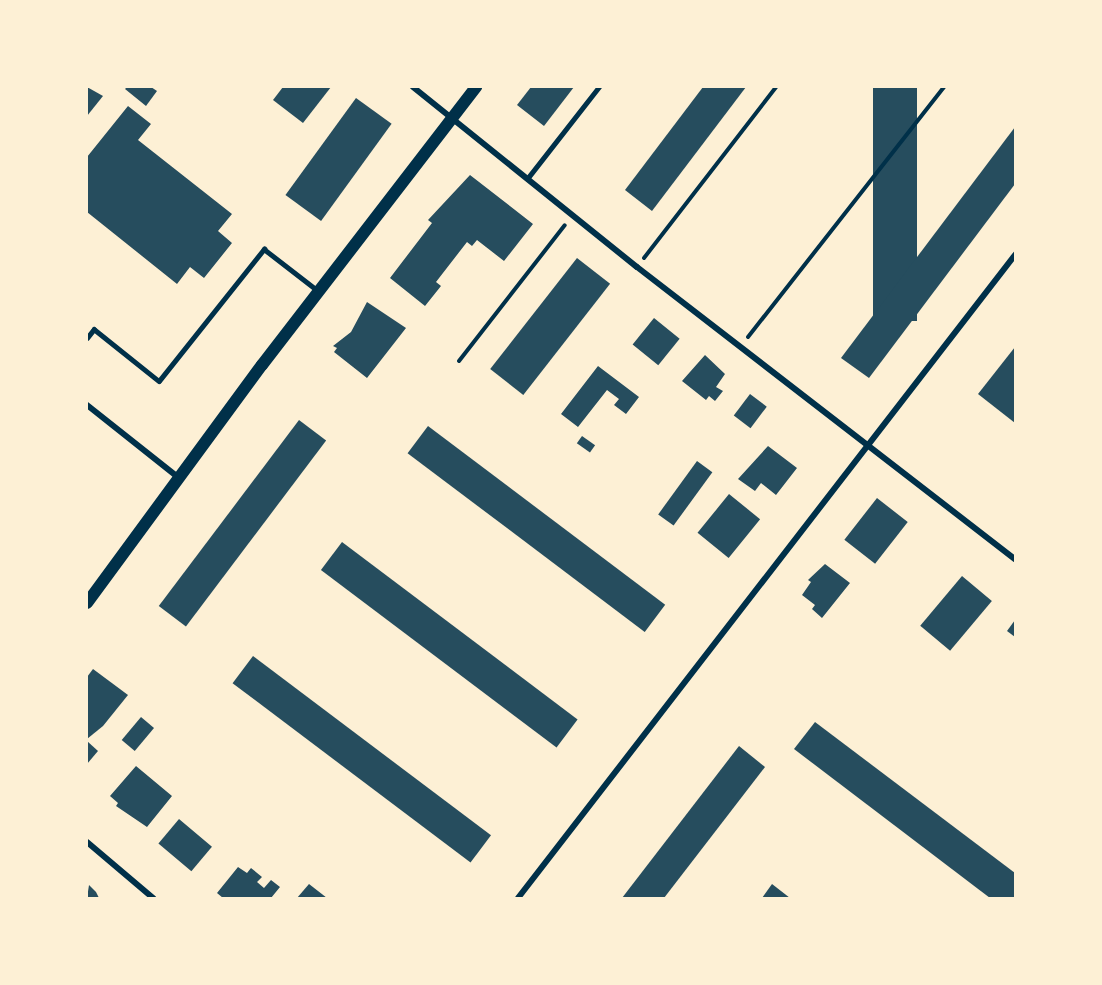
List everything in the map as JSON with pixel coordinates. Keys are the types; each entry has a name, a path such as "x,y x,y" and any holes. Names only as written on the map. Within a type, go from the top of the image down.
{"main road":[{"path":"87,603 178,477 476,87"}],"street":[{"path":"412,87 637,267 1015,559"},
{"path":"518,898 870,447 1015,255"},
{"path":"87,405 178,477"},
{"path":"87,842 153,898"}],"lane":[{"path":"527,179 599,87"},
{"path":"87,338 94,329 159,381 264,249 319,292"}],"path":[{"path":"637,267 776,87"},
{"path":"740,347 944,87"},
{"path":"459,361 573,215"}],"building":[{"path":"87,87 103,96 87,116"},
{"path":"127,87 151,87 157,91 146,106 125,89"},
{"path":"283,87 331,87 303,123 273,100"},
{"path":"531,87 574,87 544,126 517,105"},
{"path":"703,87 746,87 652,211 625,190"},
{"path":"873,87 917,87 917,321 873,321"},
{"path":"356,98 392,124 321,221 285,195"},
{"path":"128,106 151,124 138,140 232,214 218,231 232,243 204,278 190,267 177,284 87,212 87,157"},
{"path":"1015,127 1015,184 869,378 841,358"},
{"path":"470,175 533,224 504,261 477,240 472,246 467,242 436,282 441,286 425,306 390,278 432,223 428,220"},
{"path":"577,258 610,284 523,395 490,369"},
{"path":"367,302 406,328 367,378 334,352 337,348 333,346 351,332"},
{"path":"654,318 680,339 658,365 633,344"},
{"path":"1015,347 1015,423 978,394"},
{"path":"705,355 725,374 716,387 723,391 715,401 709,396 706,400 682,381"},
{"path":"598,366 639,397 626,414 614,405 619,399 607,390 578,427 561,414"},
{"path":"750,394 767,407 751,428 734,416"},
{"path":"299,420 326,440 186,627 159,606"},
{"path":"428,426 665,605 645,632 408,453"},
{"path":"582,436 595,445 590,453 577,443"},
{"path":"768,446 797,468 776,495 761,483 755,491 738,479"},
{"path":"697,461 712,472 674,526 658,514"},
{"path":"729,494 760,519 729,558 698,533"},
{"path":"877,498 908,522 875,564 844,540"},
{"path":"342,542 578,720 557,747 321,570"},
{"path":"825,564 850,583 822,618 812,609 815,605 802,595 811,582 808,580"},
{"path":"962,576 992,601 950,651 920,626"},
{"path":"1015,620 1015,637 1007,631"},
{"path":"253,656 491,835 471,862 233,683"},
{"path":"93,669 128,695 103,726 87,739 87,677"},
{"path":"141,717 154,728 135,751 122,740"},
{"path":"815,722 1015,873 1015,898 990,898 794,749"},
{"path":"87,741 98,751 87,764"},
{"path":"739,746 765,767 664,898 622,898"},
{"path":"136,766 172,796 147,827 116,806 118,803 110,796"},
{"path":"179,819 212,847 191,871 158,844"},
{"path":"238,867 247,873 251,868 262,877 257,882 264,888 271,880 280,887 271,898 223,898 217,893"},
{"path":"309,884 327,898 297,898"},
{"path":"772,884 790,898 762,898"},
{"path":"89,885 96,892 99,898 87,898"}]}
